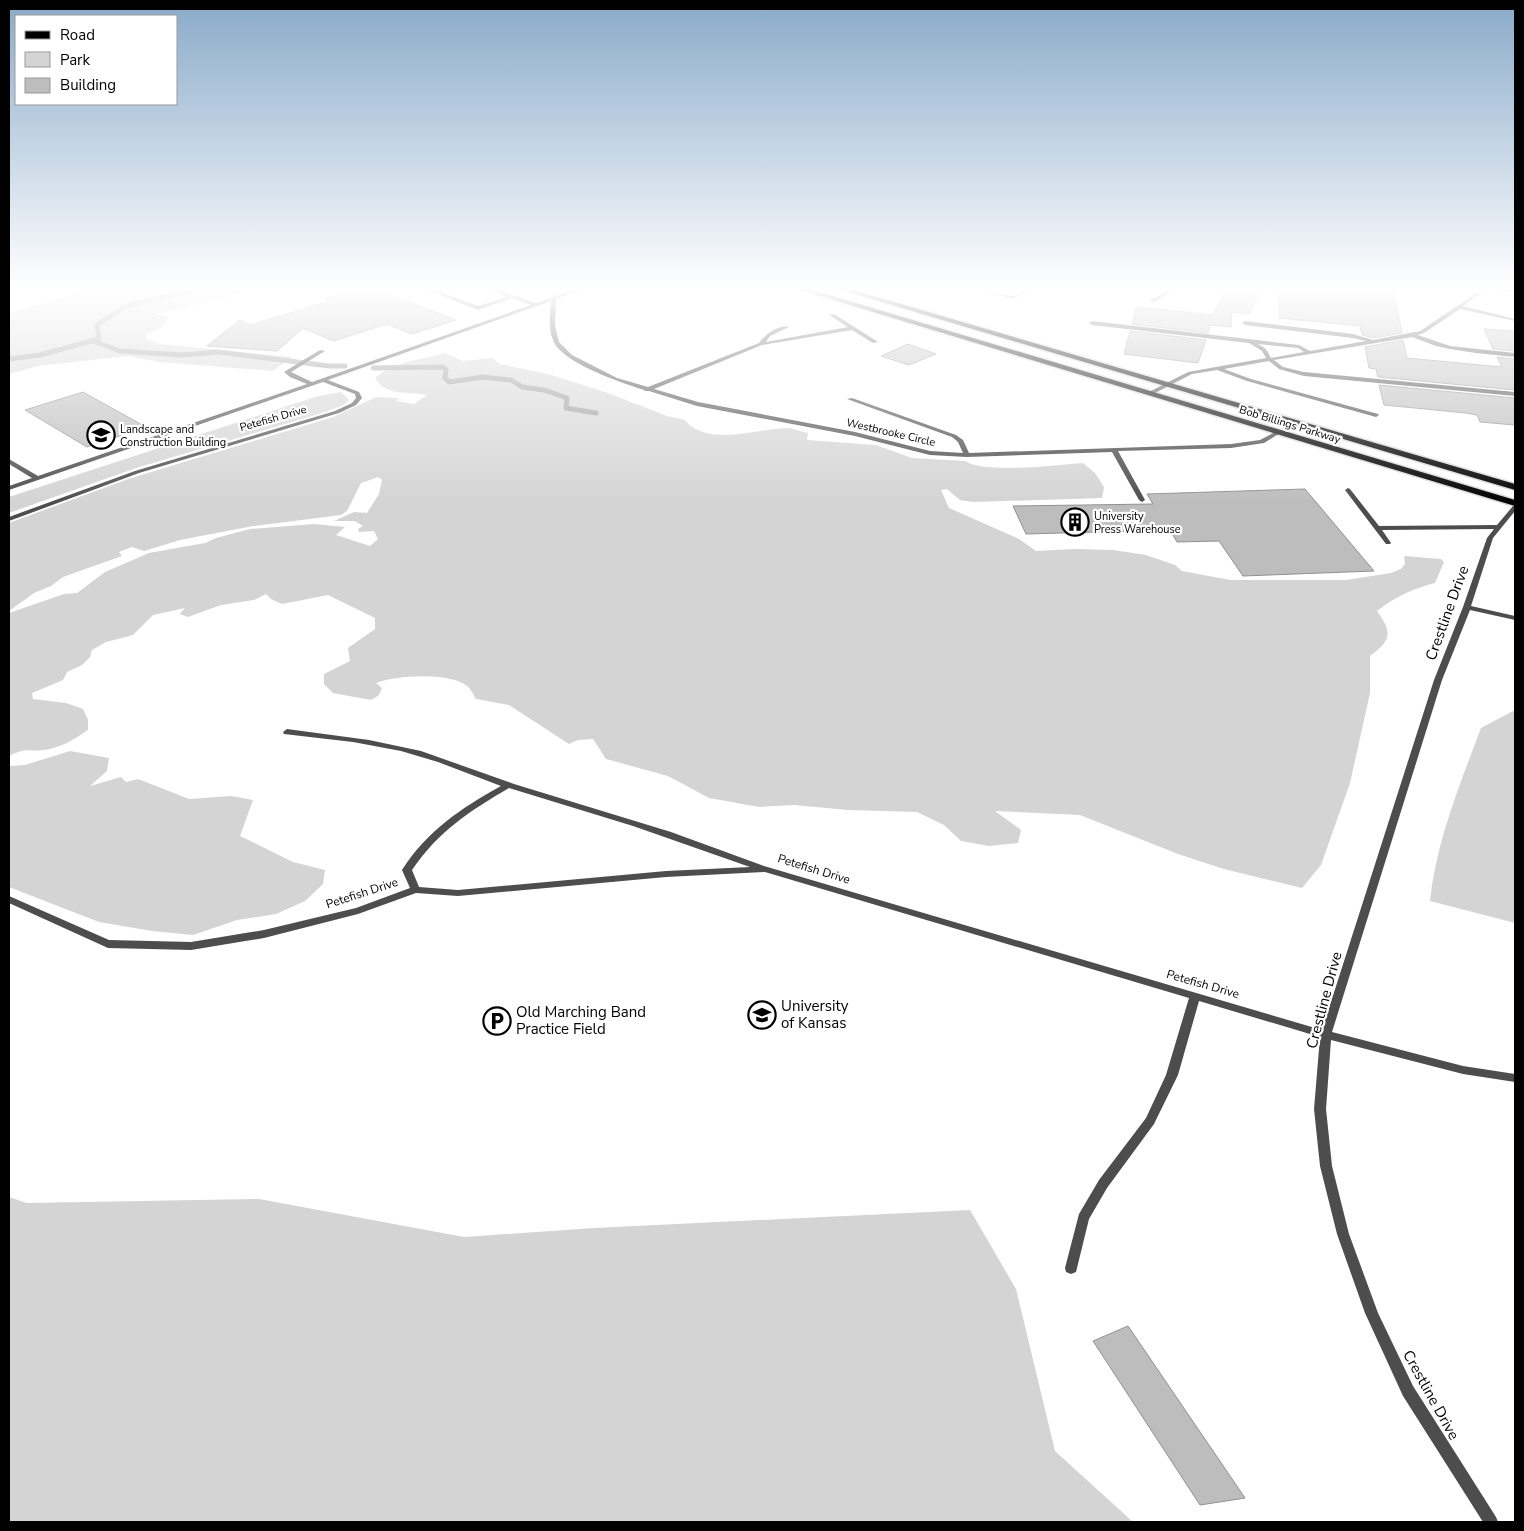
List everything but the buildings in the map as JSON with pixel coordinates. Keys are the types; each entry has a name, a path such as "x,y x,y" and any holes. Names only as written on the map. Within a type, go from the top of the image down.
{"main road":[{"name":"Bob Billings Parkway","path":"1037,360 1515,503"},
{"name":"Bob Billings Parkway","path":"1083,360 1515,487"}],"street":[{"path":"307,360 287,372 292,376 314,384"},
{"path":"9,488 314,384 376,360"},
{"name":"Westbrooke Circle","path":"579,360 607,375 647,390 697,404 855,434 930,453 967,455 1248,445 1262,442 1278,432"},
{"path":"647,390 720,360"},
{"path":"1149,394 1190,372 1261,360"},
{"path":"1271,360 1281,368 1312,375 1515,394"},
{"path":"1217,368 1249,380 1376,416"},
{"name":"Petefish Drive","path":"9,519 138,472 337,412 354,404 359,398 357,393 323,380"},
{"path":"1114,450 1142,500"},
{"path":"10,463 37,478"},
{"path":"1348,490 1388,543"},
{"name":"Crestline Drive","path":"1491,1522 1408,1391 1372,1313 1343,1234 1326,1166 1320,1109 1326,1035 1438,680 1467,607 1490,538 1515,507"},
{"path":"286,732 364,741 408,751 464,768 508,785 609,814 699,844 765,869"},
{"path":"415,890 408,870 419,851 456,815 508,785"},
{"name":"Petefish Drive","path":"9,899 108,944 191,946 264,934 358,911 415,890 458,893 666,874 765,869 1326,1035 1463,1070 1515,1078"},
{"path":"1071,1268 1083,1218 1103,1184 1150,1121 1172,1075 1194,996"}],"lane":[{"path":"850,399 954,436 961,441 967,455"},
{"path":"1377,528 1498,527"},
{"path":"1467,607 1515,618"}],"green space":[{"path":"9,360 87,360 38,366 9,374"},
{"path":"151,360 287,360 273,371"},
{"path":"495,360 500,364 548,374 608,393 667,416 685,420 695,428 706,433 720,435 789,428 808,433 807,440 876,445 912,458 965,461 975,465 1004,468 1083,463 1095,473 1104,487 1102,498 973,502 960,500 947,489 941,490 949,508 1019,539 1036,551 1113,550 1146,555 1175,565 1182,571 1230,580 1346,580 1391,573 1401,569 1405,564 1404,556 1441,559 1444,562 1435,583 1404,594 1377,611 1385,625 1387,635 1382,645 1370,656 1370,693 1350,783 1321,865 1302,888 1224,869 1178,854 1080,815 995,811 1021,830 1018,843 989,846 961,841 944,825 917,812 848,810 794,805 759,807 709,798 668,776 606,759 593,739 578,740 569,744 509,705 476,699 467,686 448,679 423,676 385,680 376,683 382,688 379,695 371,700 333,693 324,684 324,674 350,661 348,648 375,629 375,618 328,595 282,604 271,599 266,594 254,600 221,605 188,617 180,614 185,608 153,615 133,635 106,642 92,650 90,657 82,665 67,672 63,680 32,693 33,699 66,703 83,709 88,720 88,730 73,740 56,747 24,751 9,756 9,613 64,594 77,593 105,572 149,553 205,543 216,538 250,529 314,524 345,527 336,535 370,546 378,539 374,531 359,532 358,529 363,526 355,521 334,521 354,512 367,513 379,494 382,480 378,477 361,483 347,511 341,515 253,526 180,540 144,551 132,547 119,552 122,556 63,577 51,586 34,593 9,611 9,523 128,479 333,417 376,397 399,398 396,401 414,404 427,395 391,391 380,384 375,378 382,372 408,362"},
{"path":"341,392 349,400 344,405 136,468 9,513 9,497 318,396"},
{"path":"1515,710 1515,923 1430,901 1443,835 1481,728"},
{"path":"70,751 109,758 107,771 90,786 121,777 126,782 138,779 189,799 231,796 253,800 240,836 293,862 325,870 323,884 305,901 276,914 237,920 193,935 152,931 99,922 9,887 9,766 25,765"},
{"path":"9,1197 27,1203 259,1199 464,1237 594,1228 970,1210 1016,1289 1055,1451 1133,1522 9,1522"}],"waterway":[{"path":"285,360 345,366"},
{"path":"373,368 443,367 446,370 445,378 449,382 483,377 511,380 522,387 544,390 567,398 566,408 596,413"}],"place":[{"name":"Landscape and Construction Building","path":"101,435"},
{"name":"University Press Warehouse","path":"1075,522"},
{"name":"University of Kansas","path":"762,1015"},
{"name":"Old Marching Band Practice Field","path":"497,1021"}]}
